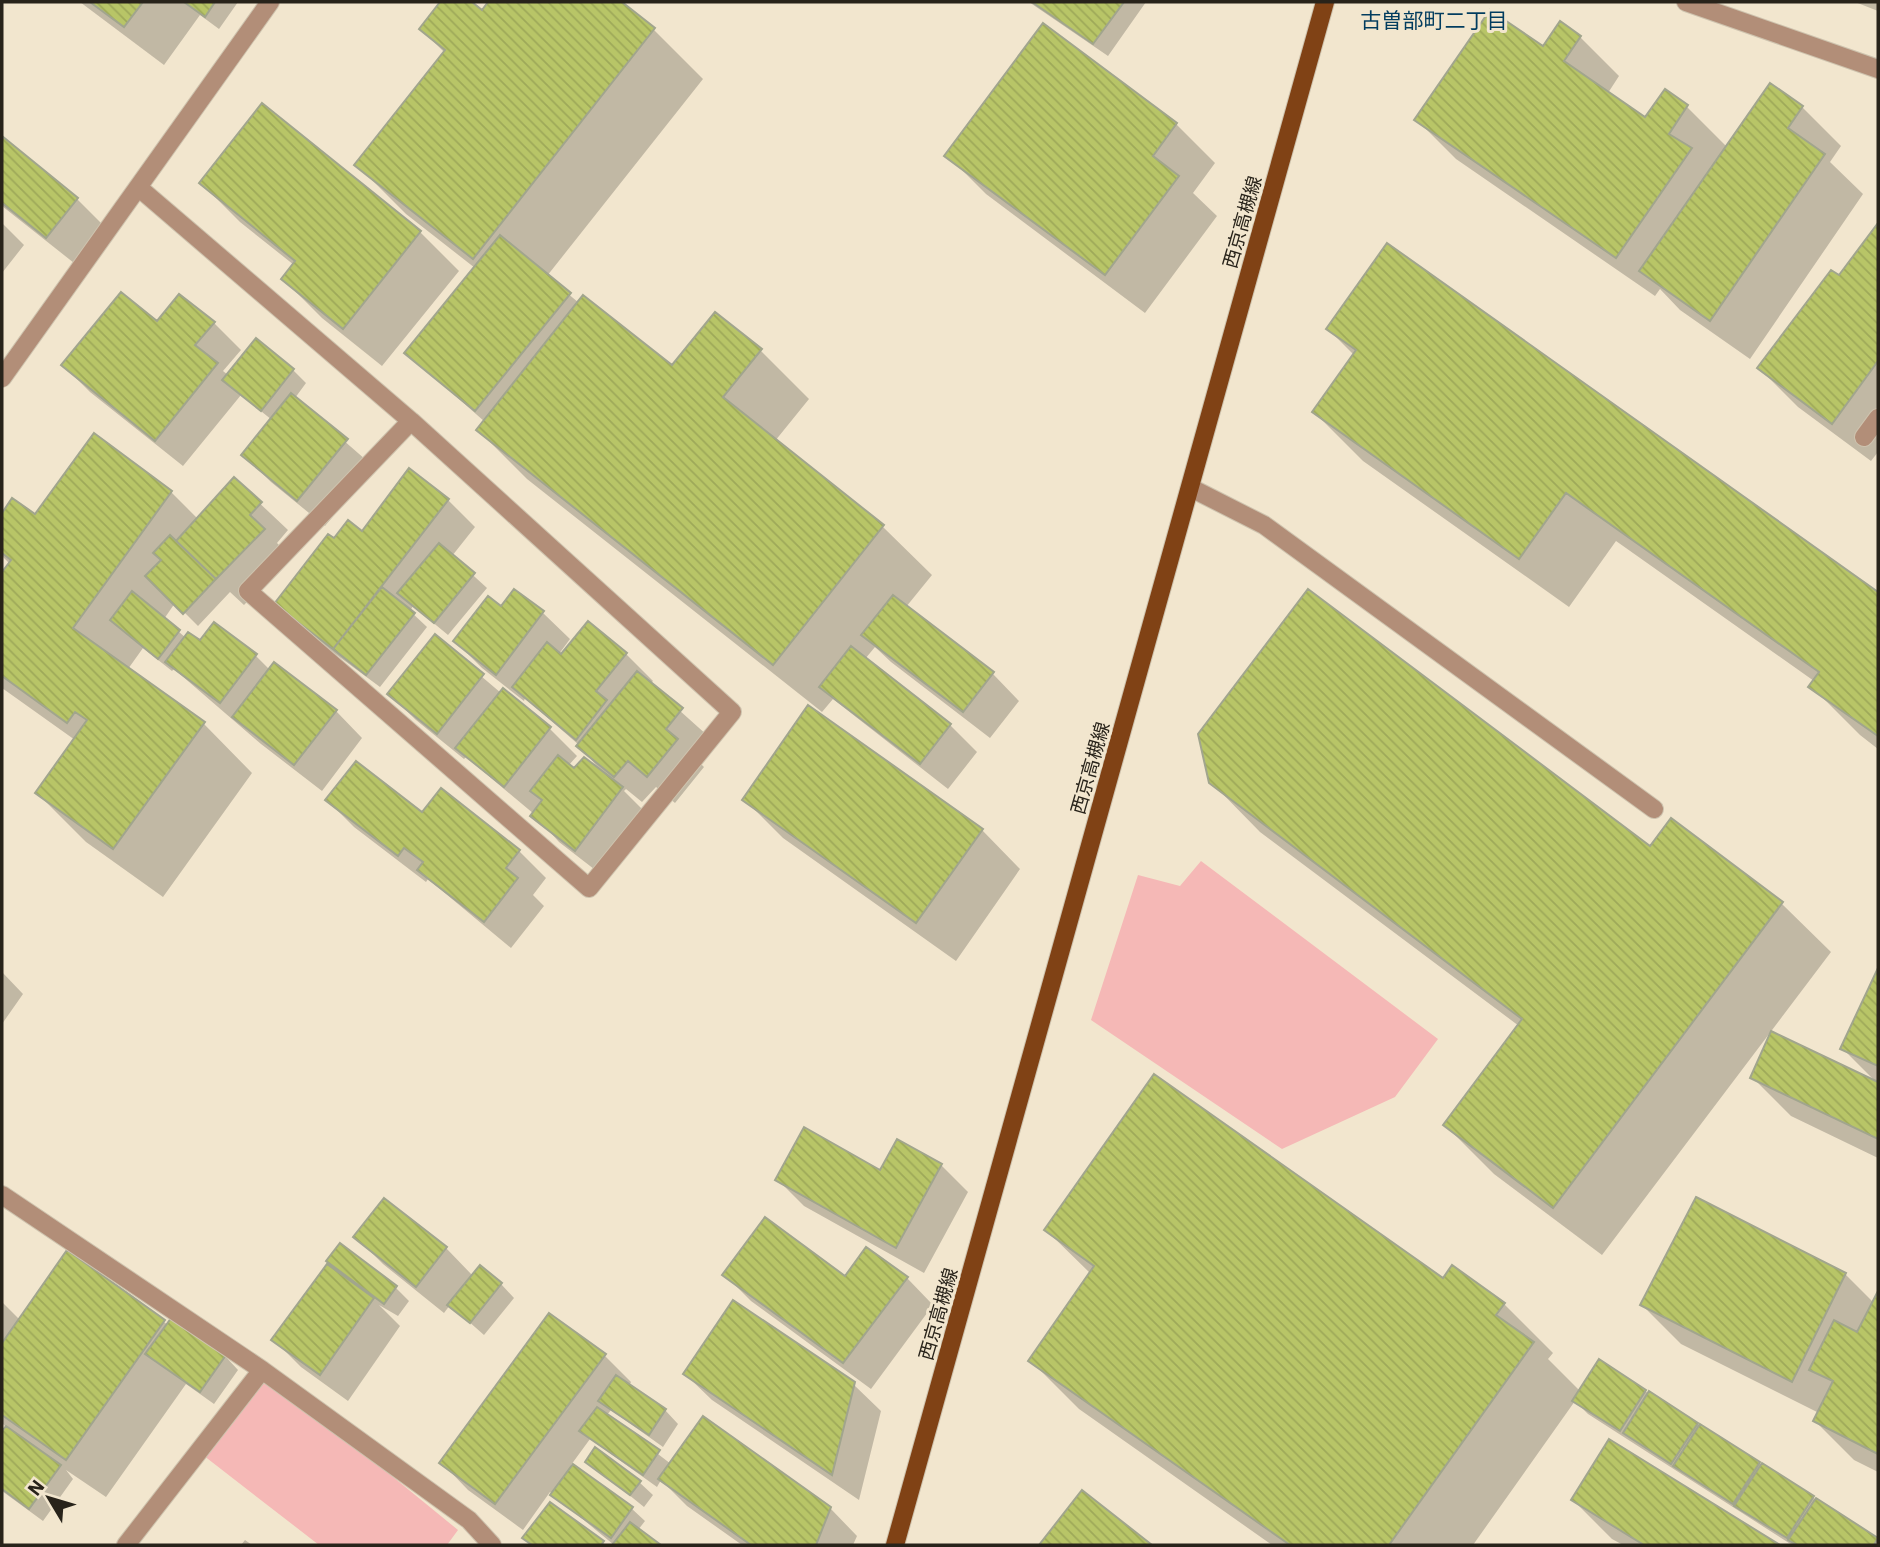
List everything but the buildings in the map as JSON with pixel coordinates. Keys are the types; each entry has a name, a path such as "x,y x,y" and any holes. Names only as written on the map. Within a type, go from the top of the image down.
{"main road":[{"name":"西京高槻線","path":"895,1545 1325,2"}],"street":[{"path":"2,378 270,2"},
{"path":"1686,2 1878,69"},
{"path":"138,187 411,421 732,712 589,888 248,592 411,421"},
{"path":"1864,437 1878,418"},
{"path":"1191,488 1264,525 1654,809"},
{"path":"2,1195 262,1370 469,1520 492,1545"},
{"path":"127,1545 262,1370"}],"shaded area":[{"path":"1201,861 1438,1039 1395,1097 1282,1149 1091,1020 1138,875 1180,886"},
{"path":"262,1370 458,1530 447,1545 319,1545 199,1452"}],"district":[{"name":"古曽部町二丁目","path":"1434,21"}]}
